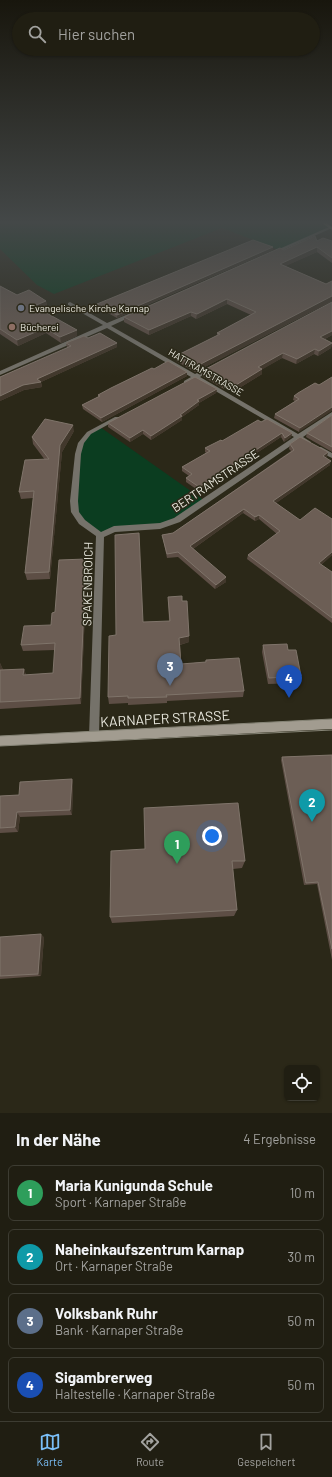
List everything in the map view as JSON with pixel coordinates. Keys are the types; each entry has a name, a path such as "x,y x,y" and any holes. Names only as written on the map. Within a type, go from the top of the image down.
{"main road":[{"name":"KARNAPER STRASSE","path":"0,741 332,724"}],"street":[{"name":"HATTRAMSTRASSE","path":"70,304 332,456"},
{"path":"0,373 142,310"},
{"path":"182,384 216,366"},
{"name":"SPAKENBROICH","path":"94,736 100,535 82,522 75,512 74,501 78,454 81,443 89,433 127,413"},
{"name":"BERTRAMSTRASSE","path":"100,535 114,529 160,526 177,520 332,414"}],"green space":[{"path":"25,273 108,273 54,294 37,285"},
{"path":"100,427 205,501 160,526 114,529 100,535 82,522 74,501 81,443 89,433"}],"building":[{"path":"173,273 213,273 117,315 97,304"},
{"path":"224,273 301,273 326,284 332,281 332,296 195,367 176,356 220,334 217,333 256,312 227,299 197,314 191,312 149,330 124,317"},
{"path":"0,286 17,295 29,290 46,301 34,306 77,330 60,337 45,328 17,340 0,329"},
{"path":"332,302 332,331 320,337 332,343 319,351 315,349 297,359 283,353 258,367 262,369 236,385 229,381 225,384 202,371"},
{"path":"100,333 117,343 37,379 41,382 23,385 0,396 0,377 71,346 66,343 84,336 88,338"},
{"path":"168,361 187,372 101,418 82,405 100,396 98,395 111,388 152,368 154,369"},
{"path":"195,377 217,389 197,400 199,401 180,415 182,416 151,436 143,430 130,438 108,423"},
{"path":"332,377 332,407 300,428 275,414 299,399 294,396 298,393 315,383 319,385"},
{"path":"332,415 332,447 307,433"},
{"path":"45,419 73,425 60,445 49,572 25,573 34,491 19,492 25,460 49,459 32,437"},
{"path":"267,419 292,433 285,438 282,433 199,487 186,478 192,474 182,467 210,451 205,448 221,440 222,441 258,420 261,422"},
{"path":"300,437 328,452 323,456 331,461 273,501 300,520 315,508 332,519 332,552 319,563 332,572 332,618 248,555 280,531 259,515 255,517 244,509 190,546 226,577 216,585 178,552 167,554 162,535 173,533 294,450 290,444"},
{"path":"139,533 143,622 170,621 168,597 182,596 182,601 187,601 189,636 179,638 181,664 206,662 206,660 239,658 244,691 166,695 167,697 108,697 109,636 116,635 115,535"},
{"path":"86,559 80,698 0,702 0,670 24,669 23,675 53,673 55,643 21,645 24,626 51,625 52,613 55,612 59,560"},
{"path":"287,644 288,650 296,650 301,676 269,678 263,645"},
{"path":"332,755 332,949 318,882 306,883 282,757"},
{"path":"72,779 70,810 17,812 15,827 0,828 0,796 19,795 20,782"},
{"path":"238,803 245,861 232,861 237,910 110,917 111,851 145,849 144,808"},
{"path":"41,934 38,974 0,976 0,937"}],"tram line":[{"path":"0,736 332,719"},
{"path":"0,746 332,730"}],"place":[{"name":"Evangelische Kirche Karnap","path":"21,308"},
{"name":"Bücherei","path":"12,327"},
{"name":"Volksbank Ruhr","path":"170,686"},
{"name":"Sigambrerweg","path":"289,698"},
{"name":"Naheinkaufszentrum Karnap","path":"312,822"},
{"name":"Maria Kunigunda Schule","path":"177,864"}]}
